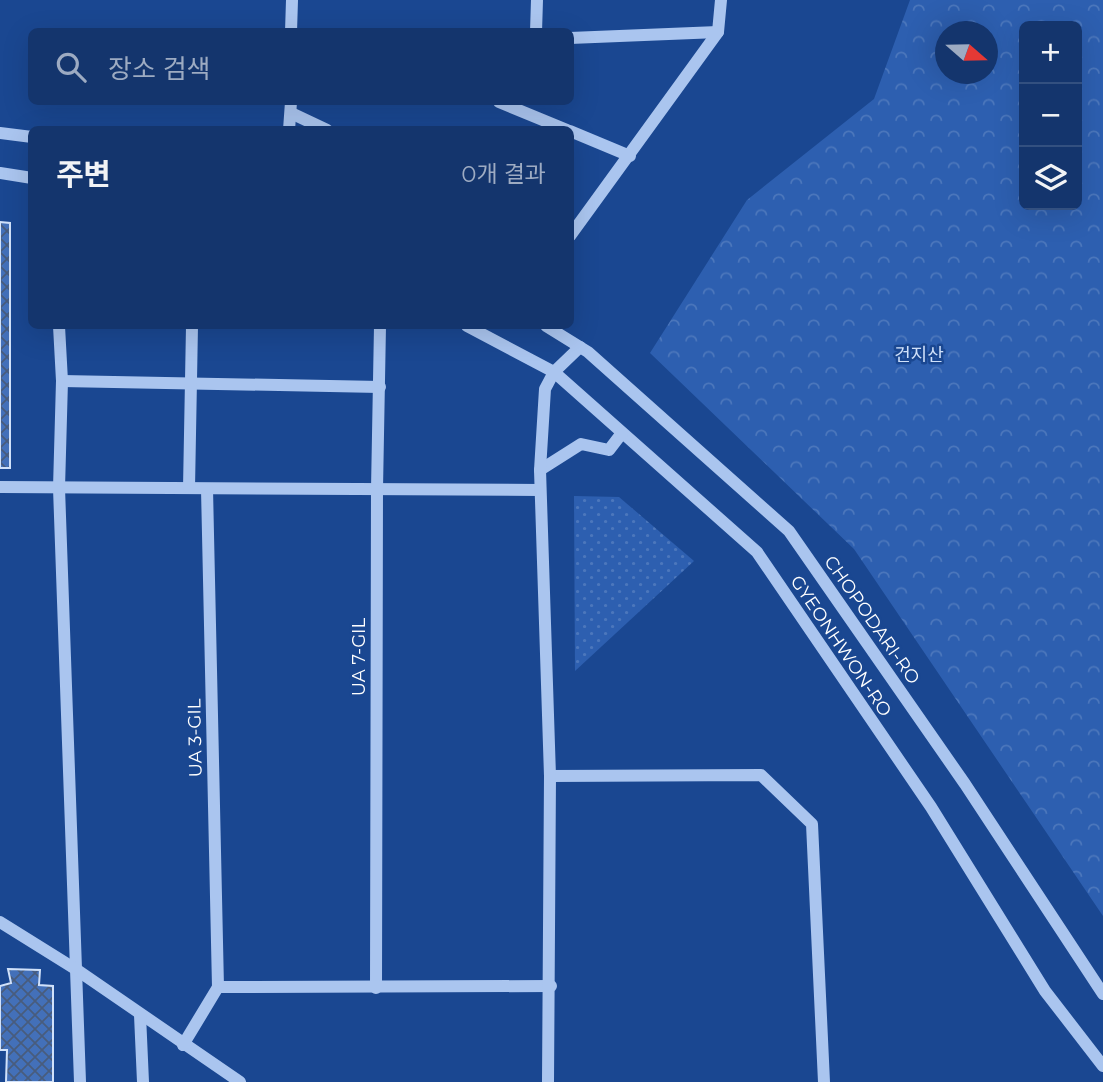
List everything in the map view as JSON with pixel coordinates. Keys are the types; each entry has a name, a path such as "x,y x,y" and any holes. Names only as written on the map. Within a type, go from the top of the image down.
{"street":[{"path":"292,0 292,28"},
{"path":"536,28 537,0"},
{"path":"574,231 718,32 721,0"},
{"path":"574,38 718,32"},
{"path":"506,105 559,126"},
{"path":"289,126 291,107 321,126"},
{"path":"574,132 630,156"},
{"path":"0,133 28,136"},
{"path":"0,173 28,177"},
{"path":"60,329 62,381 59,488 80,1082"},
{"path":"188,488 192,329"},
{"name":"UA 7-GIL","path":"376,989 380,329"},
{"name":"GYEONHWON-RO","path":"473,329 554,372 757,552 931,807 1045,991 1103,1066"},
{"name":"CHOPODARI-RO","path":"551,329 580,347 789,531 965,785 1103,994"},
{"path":"548,1082 551,986 550,776 540,470 545,389 554,372 580,347"},
{"path":"62,381 380,387"},
{"path":"540,470 581,444 609,450 622,433"},
{"path":"0,487 540,490"},
{"name":"UA 3-GIL","path":"207,489 218,987"},
{"path":"550,776 761,775 812,824 824,1082"},
{"path":"0,922 77,970 183,1045 223,1077 240,1082"},
{"path":"183,1045 218,987 376,989 551,986"},
{"path":"140,1015 143,1082"}],"green space":[{"name":"건지산","path":"910,0 1103,0 1103,916 854,549 650,353 747,200 874,99"},
{"path":"574,496 619,497 694,561 575,671"}],"building":[{"path":"0,222 10,223 10,468 0,468"},
{"path":"8,969 40,970 39,985 53,986 53,1082 6,1082 7,1050 0,1050 0,986 11,983"}]}
